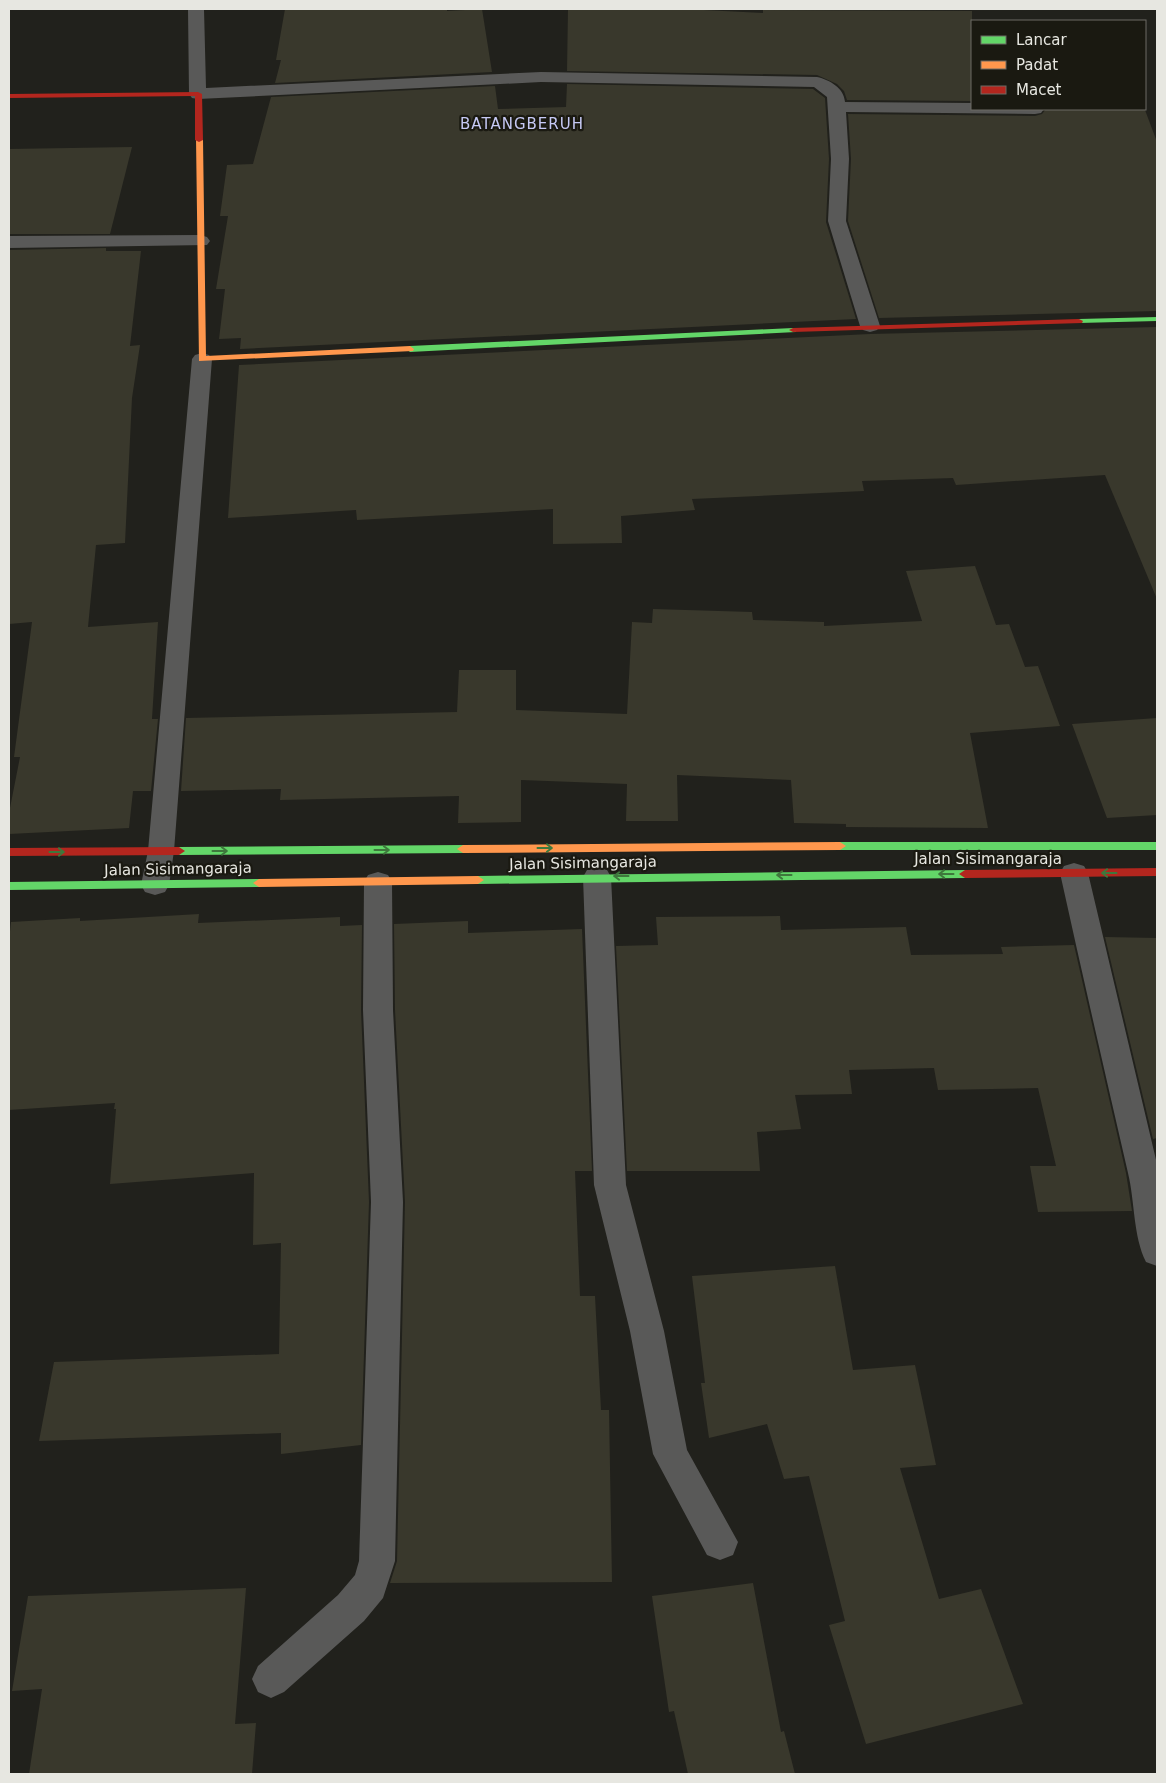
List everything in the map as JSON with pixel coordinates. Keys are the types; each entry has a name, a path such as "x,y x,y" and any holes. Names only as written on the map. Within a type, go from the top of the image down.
{"main road":[{"path":"9,96 198,94 202,359 870,326 1157,319"},
{"name":"Jalan Sisimangaraja","path":"9,852 989,845 1157,846"},
{"name":"Jalan Sisimangaraja","path":"9,886 378,882 597,876 1157,872"}],"street":[{"path":"196,9 198,94 540,77 800,80 816,82 830,88 836,96 840,159 837,221 870,326"},
{"path":"837,107 971,108"},
{"path":"9,242 200,241"},
{"path":"155,885 161,851 202,359"},
{"path":"1074,873 1107,1022 1148,1189 1157,1252"},
{"path":"597,876 610,1185 647,1331 670,1454 720,1542"},
{"path":"271,1679 350,1608 370,1584 377,1561 386,1202 378,1010 378,882"}],"building":[{"path":"285,9 447,9 447,11 482,9 492,72 275,83 281,60 276,60"},
{"path":"568,9 684,9 763,13 763,10 972,11 971,101 847,100 844,91 837,84 817,75 567,71"},
{"path":"567,84 813,89 825,98 829,159 826,222 856,319 240,349 241,338 219,339 225,289 216,289 228,216 220,216 227,165 253,164 271,97 495,86 498,109 566,107"},
{"path":"1045,110 1145,110 1157,142 1157,311 879,318 848,221 851,159 848,114 1035,116 1042,114"},
{"path":"132,147 110,234 9,234 9,149"},
{"path":"106,248 106,251 141,251 130,346 140,345 132,398 125,543 96,545 88,627 158,622 152,719 158,719 151,791 133,791 129,828 9,834 9,813 20,757 14,757 32,622 9,624 9,250"},
{"path":"1157,327 1157,599 1105,475 956,485 953,478 862,481 864,491 692,499 695,510 621,516 622,543 553,544 553,509 357,520 356,510 228,518 239,365 870,334"},
{"path":"975,566 996,625 1009,624 1025,667 1038,666 1060,726 970,733 988,828 846,827 846,824 794,823 791,780 677,775 678,821 626,821 627,784 521,780 521,822 458,823 459,796 280,800 281,789 181,791 186,718 457,712 459,670 516,670 516,710 627,714 632,622 652,623 653,609 752,612 753,620 824,622 824,626 922,621 906,571"},
{"path":"1157,718 1157,815 1107,818 1072,724"},
{"path":"199,914 198,923 340,917 340,926 362,925 361,1010 369,1202 361,1445 281,1454 281,1433 39,1441 54,1362 279,1354 281,1243 253,1245 254,1173 110,1184 115,1103 9,1110 9,940 11,922 80,918 80,921"},
{"path":"780,916 781,930 906,927 911,955 1003,954 1001,947 1074,945 1126,1173 1132,1211 1038,1212 1030,1166 1056,1166 1038,1088 938,1090 934,1068 849,1070 852,1094 795,1095 801,1129 757,1132 760,1171 627,1171 616,946 658,945 656,917"},
{"path":"468,921 468,933 582,929 592,1171 575,1171 580,1296 595,1296 601,1410 609,1410 612,1582 390,1583 397,1561 405,1202 395,1010 394,924"},
{"path":"1105,937 1157,938 1157,1138 1153,1139"},
{"path":"835,1266 853,1370 915,1365 936,1465 900,1468 939,1599 981,1589 1023,1704 866,1744 829,1625 845,1621 809,1476 784,1479 767,1424 709,1438 701,1383 705,1383 692,1276"},
{"path":"753,1583 781,1732 784,1731 795,1774 688,1774 674,1711 669,1712 652,1596"},
{"path":"246,1588 235,1724 256,1723 252,1774 29,1774 42,1689 12,1691 28,1596"}],"traffic: fast":[{"path":"1079,321 1157,319"},
{"path":"410,349 793,330"},
{"path":"840,846 1157,846"},
{"path":"179,851 463,849"},
{"path":"478,880 965,874"},
{"path":"9,886 259,883"}],"traffic: slow":[{"path":"199,140 202,359 410,349"},
{"path":"463,849 840,846"},
{"path":"259,883 478,880"}],"traffic: jam":[{"path":"9,96 198,94 199,140"},
{"path":"793,330 1079,321"},
{"path":"9,852 179,851"},
{"path":"965,874 1157,872"}],"district":[{"name":"BATANGBERUH","path":"522,124"}]}
